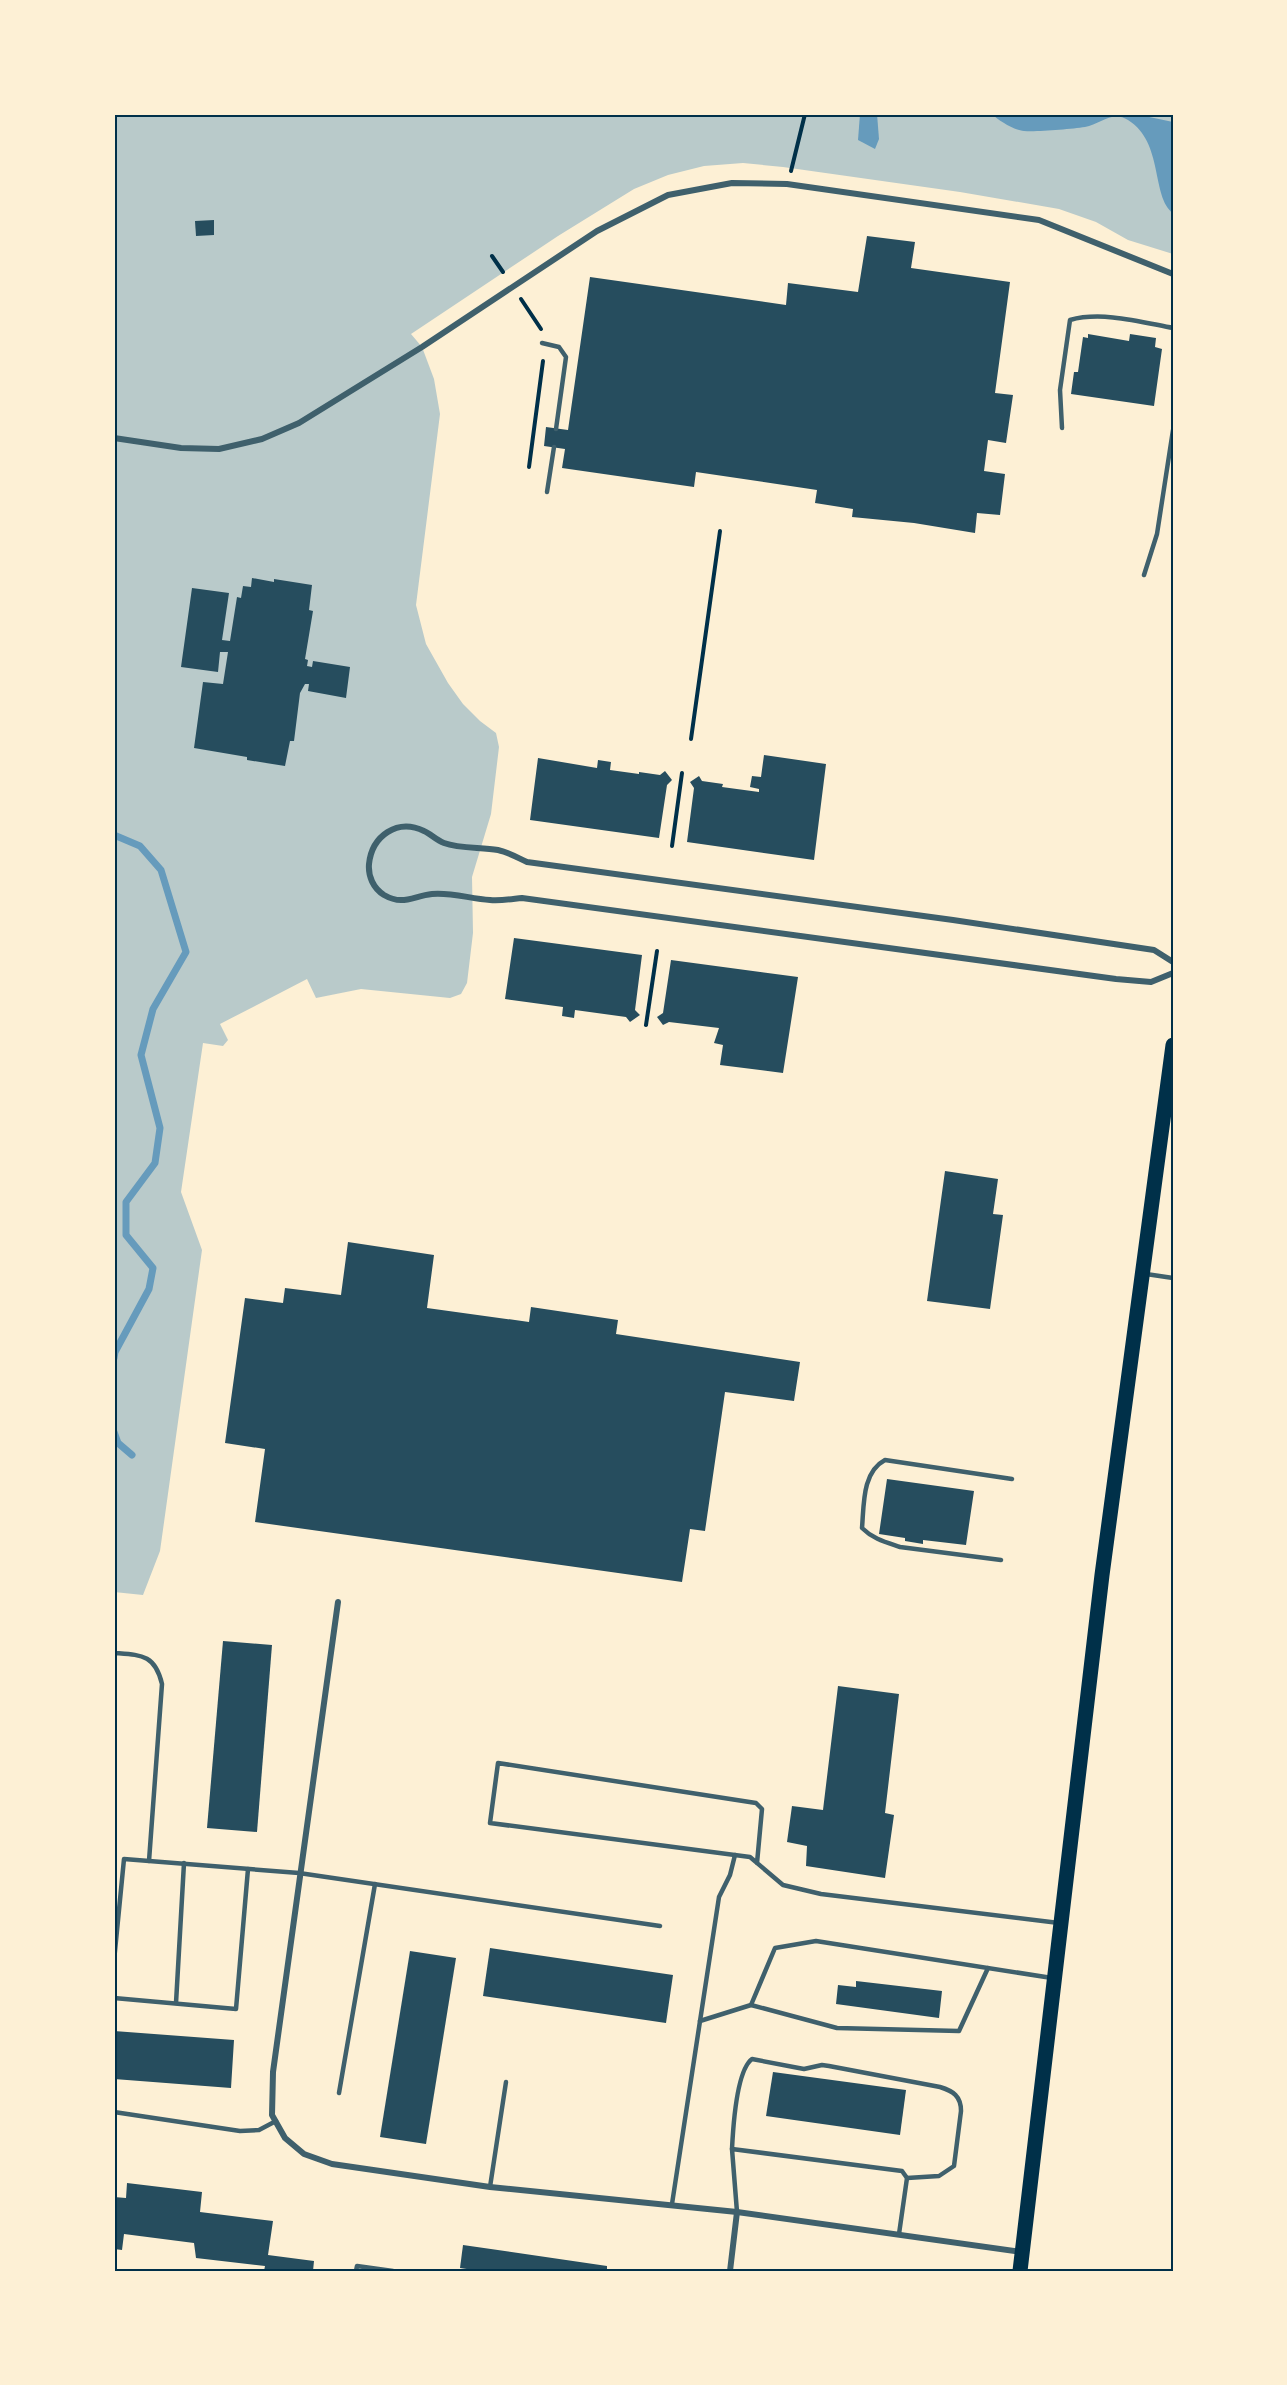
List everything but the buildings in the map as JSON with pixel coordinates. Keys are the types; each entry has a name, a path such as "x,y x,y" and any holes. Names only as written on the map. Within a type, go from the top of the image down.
{"main road":[{"path":"1020,2271 1102,1575 1173,1045"}],"street":[{"path":"114,438 181,448 219,449 262,439 299,423 422,347 597,231 668,195 732,183 787,184 1039,220 1173,274"},
{"path":"1173,962 1154,950 527,862 500,850 444,843 423,830 410,827 395,827 381,835 372,849 369,861 370,876 374,887 384,895 399,900 413,900 435,893 492,901 522,898 1116,979 1151,982 1173,973"},
{"path":"338,1602 273,2072 272,2115 285,2138 304,2154 332,2164 490,2187 737,2212 1023,2252"},
{"path":"730,2271 737,2212"}],"lane":[{"path":"1062,428 1060,390 1070,320 1085,316 1101,317 1173,328"},
{"path":"542,343 559,347 566,357 556,429"},
{"path":"1144,575 1157,534 1173,430"},
{"path":"547,492 554,447"},
{"path":"1143,1273 1173,1278"},
{"path":"1001,1560 900,1547 884,1542 870,1536 862,1528 864,1502 869,1476 878,1464 885,1460 1012,1479"},
{"path":"114,1653 144,1657 153,1662 159,1669 162,1684 149,1861"},
{"path":"757,1863 762,1809 756,1803 498,1763 490,1823 750,1857 757,1863 783,1885 821,1894 1062,1923"},
{"path":"672,2204 719,1897 730,1875 735,1855"},
{"path":"114,1961 124,1858 299,1873 660,1926"},
{"path":"176,2003 184,1863"},
{"path":"114,1998 236,2009 248,1869"},
{"path":"339,2093 375,1884"},
{"path":"751,2005 775,1948 816,1941 1054,1978"},
{"path":"700,2021 751,2005 837,2028 959,2031 988,1968"},
{"path":"737,2212 732,2149 741,2075 752,2059 804,2069 822,2065 829,2066 953,2091 961,2102 954,2166 939,2176 907,2178"},
{"path":"490,2187 506,2082"},
{"path":"114,2112 240,2132 259,2130 276,2121"},
{"path":"732,2149 902,2171 907,2178 898,2234"},
{"path":"356,2271 357,2266 393,2271"}],"path":[{"path":"787,184 805,114"},
{"path":"492,256 503,272"},
{"path":"521,299 541,329"},
{"path":"529,467 543,360"},
{"path":"691,739 720,531"},
{"path":"672,846 682,773"},
{"path":"646,1025 657,951"}],"shaded area":[{"path":"114,114 1173,114 1173,254 1128,240 1096,222 1059,209 960,192 783,167 743,163 704,166 668,175 634,189 558,236 411,334 422,347 434,379 440,414 416,605 426,644 448,683 463,704 496,733 499,747 491,814 472,877 473,933 467,983 461,994 450,998 361,989 316,998 307,979 220,1024 228,1040 223,1046 203,1043 181,1192 202,1250 160,1551 143,1595 114,1592"}],"water":[{"path":"860,114 877,114 879,139 875,149 858,140"},
{"path":"992,114 1135,114 1173,122 1173,213 1166,205 1162,195 1147,142 1128,120 1117,116 1085,127 1024,131 1007,125"}],"waterway":[{"path":"114,835 140,846 161,870 186,952 153,1009 141,1055 160,1128 155,1163 126,1202 126,1235 153,1268 149,1289 115,1352 114,1358"},
{"path":"114,1432 118,1443 132,1455"}]}
